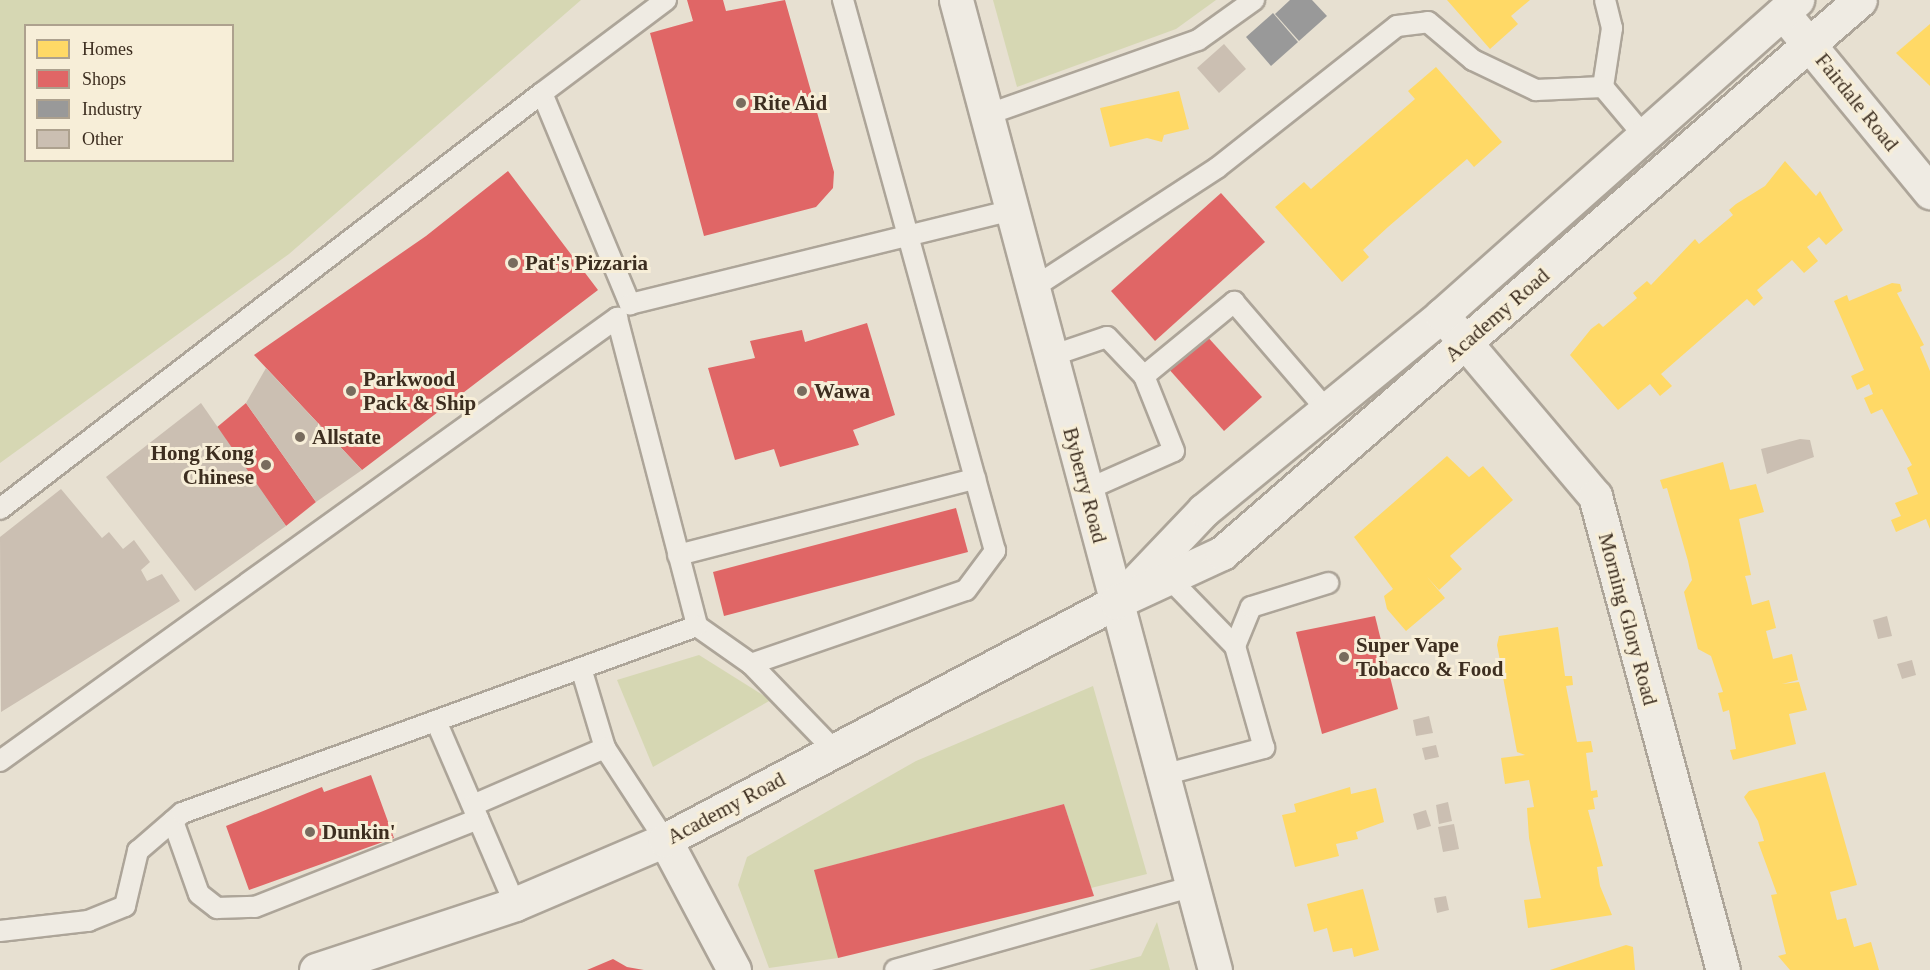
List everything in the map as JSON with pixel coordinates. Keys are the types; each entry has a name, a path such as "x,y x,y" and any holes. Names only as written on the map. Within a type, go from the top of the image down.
{"main road":[{"name":"Byberry Road","path":"956,0 1215,970"},
{"name":"Academy Road","path":"316,970 515,904 665,840 1116,602 1162,571 1222,553 1860,0"},
{"name":"Academy Road","path":"1162,571 1204,510 1442,315 1790,7"},
{"name":"Fairdale Road","path":"1790,7 1810,45 1930,192"},
{"name":"Morning Glory Road","path":"1442,315 1595,496 1723,970"},
{"path":"665,840 735,970"}],"lane":[{"path":"0,509 666,0"},
{"path":"752,664 966,590 996,551 906,236 843,0"},
{"path":"986,115 1198,40 1254,0"},
{"path":"1605,0 1612,28 1603,87 1645,136"},
{"path":"1033,288 1217,168 1397,26 1428,22 1473,60 1536,90 1603,87"},
{"path":"543,93 623,311 678,555 697,626 752,664 835,751"},
{"path":"0,761 623,311 1012,210"},
{"path":"1144,376 1234,302 1327,410"},
{"path":"1050,356 1107,337 1144,376 1174,451 1086,490"},
{"path":"678,555 975,479"},
{"path":"1162,571 1235,646 1264,748 1163,775"},
{"path":"1235,646 1251,607 1328,583"},
{"path":"0,931 88,921 125,906 138,851 182,813 697,626"},
{"path":"581,668 605,747 665,840"},
{"path":"436,721 515,904"},
{"path":"173,821 200,894 217,908 255,907 475,812 605,747"},
{"path":"895,970 1193,886"}],"green space":[{"path":"0,0 581,0 289,254 0,463"},
{"path":"993,0 1216,0 1176,29 1017,87"},
{"path":"699,655 771,700 653,767 617,680"},
{"path":"1093,686 1147,874 1091,888 1064,804 815,870 838,958 769,968 738,885 747,857 916,761"},
{"path":"1157,922 1170,970 1089,970 1141,956"}],"building: Homes":[{"path":"1447,0 1530,0 1511,16 1518,24 1490,49"},
{"path":"1930,24 1930,86 1896,53"},
{"path":"1436,67 1502,142 1474,167 1467,159 1388,227 1363,250 1369,257 1342,282 1275,207 1304,182 1311,189 1415,99 1408,91"},
{"path":"1179,91 1189,129 1164,135 1162,142 1147,138 1110,147 1100,108"},
{"path":"1785,161 1816,196 1820,191 1843,230 1826,245 1819,237 1807,247 1818,261 1804,273 1792,260 1757,290 1763,298 1754,306 1747,299 1661,374 1672,386 1660,396 1650,384 1618,410 1570,355 1591,329 1599,323 1603,327 1637,298 1633,293 1647,281 1651,285 1695,239 1699,244 1733,215 1729,210 1765,186"},
{"path":"1892,283 1900,284 1902,291 1897,293 1924,345 1920,347 1930,371 1930,529 1926,519 1896,532 1891,520 1901,516 1895,503 1918,494 1907,468 1912,465 1882,409 1871,414 1864,398 1873,394 1869,384 1857,390 1851,376 1864,370 1834,301 1847,295 1849,301"},
{"path":"1447,456 1469,477 1483,466 1513,500 1450,556 1462,569 1439,590 1427,577 1445,598 1406,631 1387,609 1384,596 1393,589 1354,537"},
{"path":"1723,462 1730,490 1756,484 1764,512 1739,519 1751,575 1745,576 1752,605 1769,600 1776,628 1766,631 1773,659 1792,654 1798,680 1782,684 1799,682 1807,710 1789,714 1796,744 1733,760 1730,750 1736,749 1729,710 1723,712 1718,693 1723,692 1711,656 1698,649 1684,592 1692,580 1688,561 1667,488 1663,489 1660,480"},
{"path":"1558,627 1565,676 1572,676 1573,685 1566,686 1577,742 1591,741 1593,752 1586,753 1591,791 1597,790 1598,797 1593,798 1595,809 1588,810 1603,866 1597,867 1600,886 1612,915 1528,928 1524,900 1541,898 1529,838 1527,808 1534,807 1529,780 1505,784 1501,758 1525,755 1517,752 1497,645 1499,636"},
{"path":"1825,772 1857,885 1830,892 1837,920 1846,918 1854,947 1871,942 1879,970 1790,970 1778,956 1786,954 1771,895 1777,894 1758,842 1764,841 1758,821 1744,797 1749,791"},
{"path":"1350,787 1351,794 1376,788 1384,822 1356,832 1358,839 1336,844 1339,856 1295,867 1282,815 1296,812 1294,804"},
{"path":"1363,889 1379,950 1354,957 1352,948 1333,952 1327,928 1314,932 1307,904"},
{"path":"1626,945 1633,947 1635,970 1550,970"}],"building: Shops":[{"name":"Rite Aid","path":"687,0 723,0 726,11 785,0 834,172 833,188 816,207 704,236 650,33 693,21"},
{"path":"508,171 598,290 362,470 254,355 426,236"},
{"path":"1221,193 1265,242 1155,341 1111,291"},
{"name":"Wawa","path":"867,323 895,415 853,430 859,445 780,467 774,449 735,460 708,368 755,358 750,341 802,330 805,342"},
{"path":"1205,334 1262,397 1224,431 1167,367"},
{"name":"Hong Kong Chinese","path":"246,403 316,502 286,526 216,428"},
{"path":"956,508 968,552 724,616 713,572"},
{"name":"Super Vape Tobacco & Food","path":"1375,616 1398,709 1322,734 1296,632"},
{"name":"Dunkin'","path":"371,775 394,838 249,890 226,826 322,787 324,792"},
{"path":"1064,804 1094,896 838,958 814,870"},
{"path":"613,959 627,967 644,970 587,970"}],"building: Industry":[{"path":"1290,0 1312,0 1327,16 1299,41 1275,14"},
{"path":"1273,13 1298,42 1271,66 1246,37"}],"building: Other":[{"path":"1224,44 1246,69 1219,93 1197,68"},
{"name":"Allstate","path":"266,368 362,470 316,502 246,403"},
{"path":"201,403 286,526 195,591 106,477"},
{"path":"1800,439 1810,440 1814,457 1767,474 1761,449"},
{"path":"61,489 102,538 109,532 123,549 134,540 150,562 141,570 147,581 162,574 180,601 1,712 0,537"},
{"path":"1887,616 1892,636 1878,639 1873,620"},
{"path":"1912,660 1916,675 1902,679 1897,664"},
{"path":"1429,716 1433,733 1416,736 1413,720"},
{"path":"1436,745 1439,757 1425,760 1422,748"},
{"path":"1448,802 1452,821 1439,824 1436,805"},
{"path":"1426,810 1431,826 1417,830 1413,814"},
{"path":"1454,824 1459,849 1443,852 1438,827"},
{"path":"1446,896 1449,910 1437,913 1434,898"}],"place":[{"name":"Rite Aid","path":"741,103"},
{"name":"Pat's Pizzaria","path":"513,263"},
{"name":"Parkwood Pack & Ship","path":"351,391"},
{"name":"Wawa","path":"802,391"},
{"name":"Allstate","path":"300,437"},
{"name":"Hong Kong Chinese","path":"266,465"},
{"name":"Super Vape Tobacco & Food","path":"1344,657"},
{"name":"Dunkin'","path":"310,832"}]}
